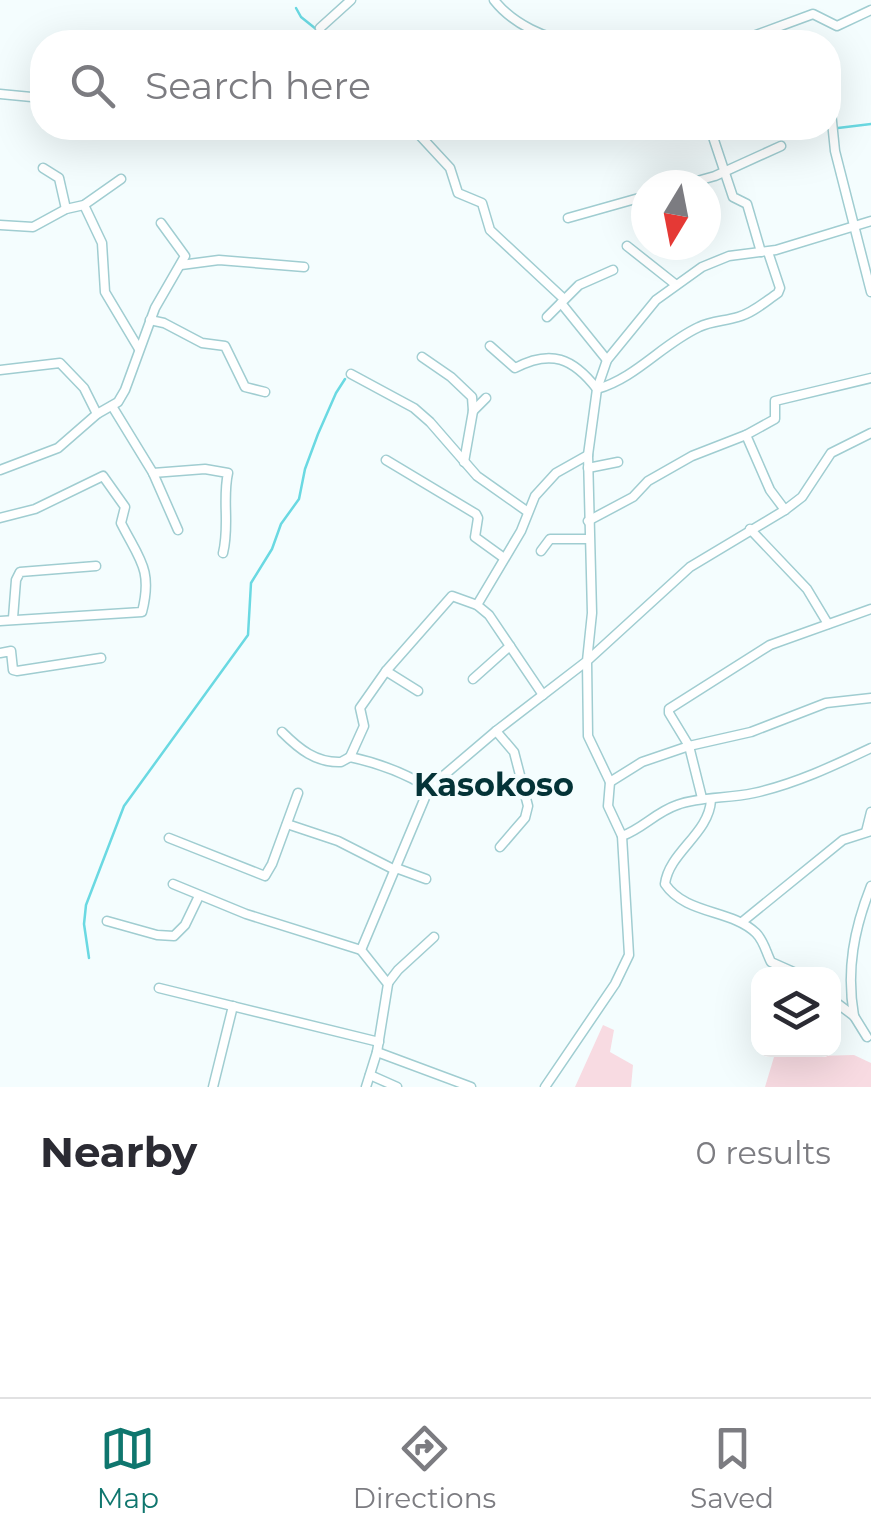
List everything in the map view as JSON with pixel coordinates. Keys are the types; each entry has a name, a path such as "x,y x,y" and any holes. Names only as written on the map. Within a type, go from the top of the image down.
{"street":[{"path":"320,28 350,0"},
{"path":"494,0 534,30"},
{"path":"769,30 812,14 837,26 871,10"},
{"path":"0,94 30,97"},
{"path":"425,140 450,168 458,193 482,204 490,230 562,301 607,360"},
{"path":"597,389 625,378 694,329 742,316 780,288 746,204 732,197 714,140"},
{"path":"834,140 871,292"},
{"path":"721,172 781,146"},
{"path":"43,168 59,178 66,209"},
{"path":"0,226 34,227 66,209 84,206 120,178"},
{"path":"568,218 631,200"},
{"path":"84,206 102,243 105,292 139,349"},
{"path":"545,1087 629,955 622,836 608,806 610,782 588,736 587,661 592,614 588,454 597,389 607,360 636,323 675,284 716,260 764,252 871,221"},
{"path":"0,470 58,448 112,406 126,390 162,292 185,253 161,223"},
{"path":"627,246 675,284"},
{"path":"181,265 219,260 304,267"},
{"path":"547,317 579,285 613,270"},
{"path":"150,320 202,343 225,346 244,386 265,392"},
{"path":"490,346 515,368 542,357 576,365 597,389"},
{"path":"422,357 472,397 464,462"},
{"path":"0,370 60,363 84,388 97,414"},
{"path":"350,374 414,408 464,462 528,512"},
{"path":"588,521 633,497 645,483 676,465 775,419 775,401 871,378"},
{"path":"473,411 486,398"},
{"path":"112,406 153,473 178,530"},
{"path":"360,950 430,788 587,661 690,567 786,510 808,490 831,453 871,433"},
{"path":"746,435 770,490 786,510"},
{"path":"447,463 456,452"},
{"path":"477,605 546,483 588,454"},
{"path":"386,460 476,514 475,537 504,558"},
{"path":"588,468 618,462"},
{"path":"153,473 206,469 228,473 224,503 228,528 223,552"},
{"path":"0,518 35,509 103,476 126,507 121,522 145,568 142,612 0,621"},
{"path":"750,529 808,589 828,624"},
{"path":"541,551 545,542 554,538 588,539"},
{"path":"13,618 20,572 96,566"},
{"path":"282,732 298,748 322,760 341,762 350,756 364,725 360,710 386,671 450,597 460,597 489,615 543,695"},
{"path":"782,967 771,962 762,941 742,922 677,897 666,884 667,873 705,821 706,799 689,746 670,709 770,645 871,609"},
{"path":"473,678 510,646"},
{"path":"0,653 11,652 17,671 102,658"},
{"path":"386,671 418,691"},
{"path":"610,782 648,760 689,746 751,732 826,702 871,698"},
{"path":"496,731 514,752 528,806 525,818 500,848"},
{"path":"622,836 668,808 791,783 871,748"},
{"path":"350,756 385,766 430,788"},
{"path":"169,838 264,876 298,793"},
{"path":"742,922 843,840 868,832 871,812"},
{"path":"287,824 338,840 396,869 426,879"},
{"path":"173,884 360,950 388,984"},
{"path":"854,1016 852,957 871,886"},
{"path":"108,922 158,936 174,936 185,925 199,896"},
{"path":"366,1087 378,1047 388,984 434,937"},
{"path":"159,988 378,1047 470,1087"},
{"path":"213,1087 233,1006"},
{"path":"841,1006 870,1037"},
{"path":"370,1076 396,1087"}],"shaded area":[{"path":"603,1025 614,1030 610,1052 633,1065 631,1087 575,1087"},
{"path":"854,1055 871,1063 871,1087 765,1087 774,1057"}],"waterway":[{"path":"296,8 317,30"},
{"path":"841,128 871,124"},
{"path":"89,958 84,924 86,905 124,806 248,635 251,583 272,549 281,524 299,499 318,434 345,379"}],"district":[{"name":"Kasokoso","path":"494,784"}]}
